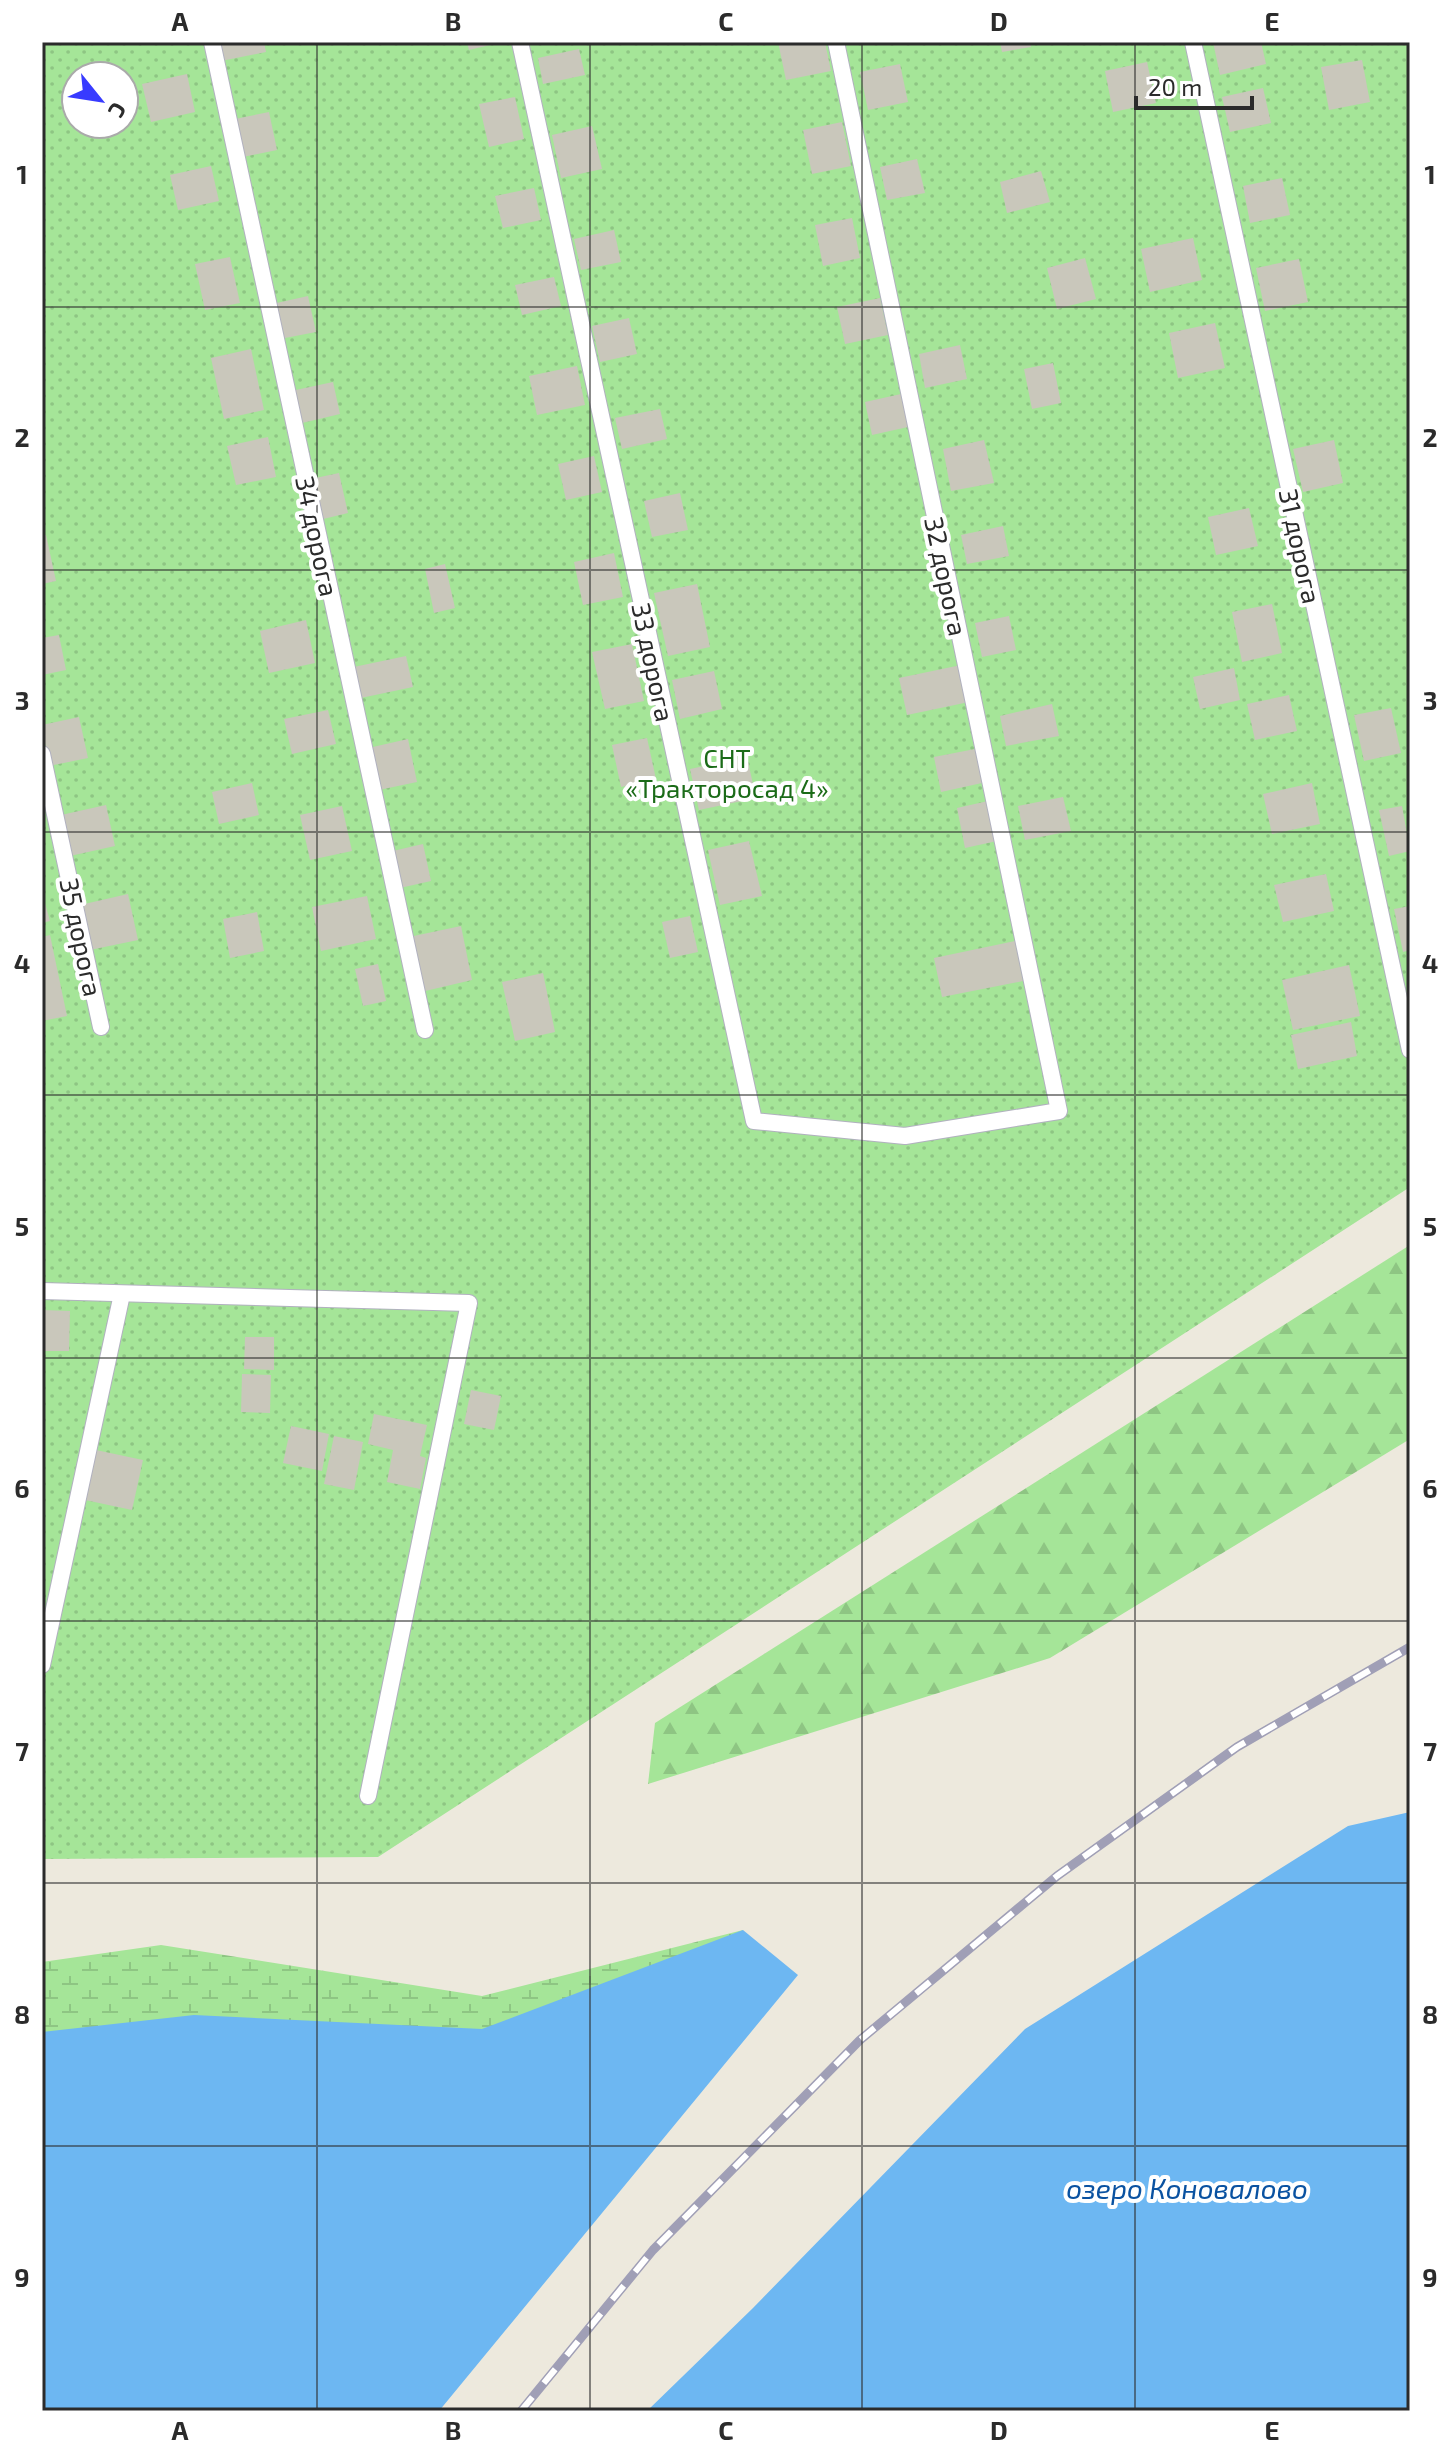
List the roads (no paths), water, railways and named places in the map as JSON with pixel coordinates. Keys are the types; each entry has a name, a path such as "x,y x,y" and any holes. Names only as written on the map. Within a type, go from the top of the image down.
{"lane":[{"name":"34 дорога","path":"212,42 425,1030"},
{"name":"33 дорога","path":"520,42 754,1121 905,1136 1059,1111"},
{"name":"32 дорога","path":"836,42 1059,1111"},
{"name":"31 дорога","path":"1193,42 1410,1050"},
{"name":"35 дорога","path":"42,754 101,1027"},
{"path":"42,1291 469,1303 368,1796"},
{"path":"42,1665 122,1294"}],"water":[{"name":"озеро Коновалово","path":"1410,1812 1410,2411 647,2411 753,2308 1025,2029 1348,1826"},
{"path":"743,1930 798,1975 439,2411 42,2411 42,2032 194,2015 482,2029"}],"railway":[{"path":"521,2411 653,2250 860,2040 1057,1876 1237,1747 1410,1647"}],"park label":[{"name":"СНТ «Тракторосад 4»","path":"727,772"}]}
